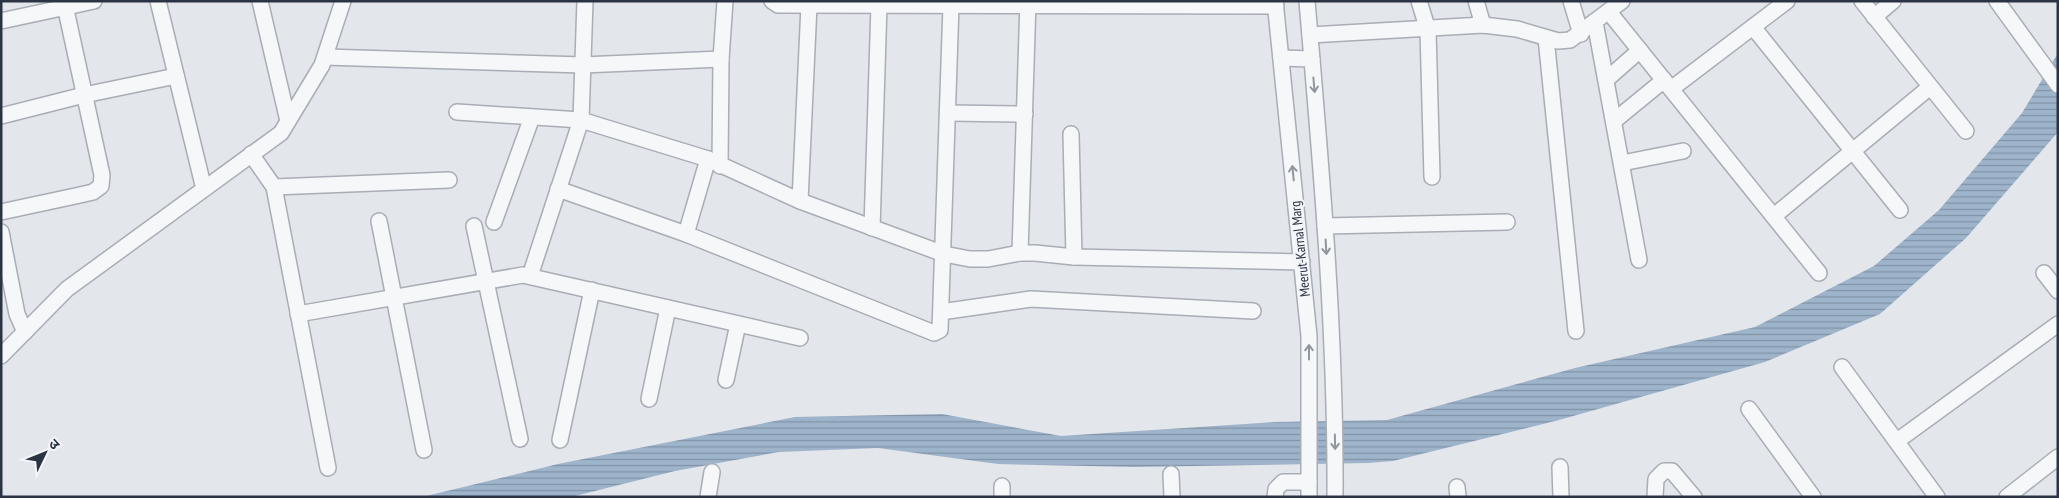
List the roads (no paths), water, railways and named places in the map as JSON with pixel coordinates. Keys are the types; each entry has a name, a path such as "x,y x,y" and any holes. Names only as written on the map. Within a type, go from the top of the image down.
{"street":[{"path":"1,21 64,4 94,1"},
{"path":"158,1 204,189"},
{"path":"260,1 288,121"},
{"path":"1,356 67,290 281,133 322,65 343,1"},
{"path":"530,276 581,120 585,1"},
{"path":"686,234 714,162 725,1"},
{"path":"772,1 778,5 839,3 879,5 913,3 951,5 981,3 1276,4"},
{"name":"Meerut-Karnal Marg","path":"1307,1 1325,226 1334,399 1335,491"},
{"path":"1419,1 1428,30 1432,177"},
{"path":"1476,1 1483,25"},
{"path":"1571,1 1582,34"},
{"path":"1310,35 1428,30 1483,25 1517,29 1546,38 1570,40 1582,34 1622,1"},
{"path":"1614,122 1786,1"},
{"path":"1862,1 1966,132"},
{"path":"1874,17 1893,1"},
{"path":"1997,1 2058,85"},
{"path":"1020,253 1028,3"},
{"path":"1,212 93,192 101,186 102,175 64,4"},
{"name":"Meerut-Karnal Marg","path":"1276,4 1309,336 1309,485"},
{"path":"800,201 809,5"},
{"path":"872,228 879,5"},
{"path":"558,189 686,234 934,333 940,330 941,312 951,5"},
{"path":"1609,12 1819,273"},
{"path":"1595,22 1639,260"},
{"path":"1753,26 1900,210"},
{"path":"1546,38 1576,331"},
{"path":"1606,80 1640,50"},
{"path":"325,57 583,65 721,59"},
{"path":"1281,58 1312,59"},
{"path":"1,116 176,76"},
{"path":"1774,216 1930,87"},
{"path":"457,112 581,120 714,162 800,201 944,254 970,259 988,259 1020,253 1074,257 1302,262"},
{"path":"948,113 1025,114"},
{"path":"494,222 532,117"},
{"path":"1072,134 1074,257"},
{"path":"1622,163 1683,151"},
{"path":"251,154 274,187 328,468"},
{"path":"274,187 449,180"},
{"path":"379,220 424,450"},
{"path":"1325,226 1507,222"},
{"path":"474,226 520,439"},
{"path":"1,232 17,314 25,332"},
{"path":"2044,273 2058,291"},
{"path":"298,314 524,275 800,338"},
{"path":"560,440 592,290"},
{"path":"941,312 1031,299 1253,311"},
{"path":"649,399 668,308"},
{"path":"726,380 738,324"},
{"path":"1897,441 2058,324"},
{"path":"1842,367 1937,497"},
{"path":"1749,409 1813,497"},
{"path":"2007,497 2058,457"},
{"path":"1560,467 1561,497"},
{"path":"1655,497 1656,480 1664,471 1672,471 1694,497"},
{"path":"708,497 712,472"},
{"path":"1171,474 1172,497"},
{"path":"1275,497 1276,489 1283,482 1309,485"}],"water":[{"path":"2058,53 2058,132 1966,238 1880,314 1765,362 1559,420 1393,461 1368,463 1134,467 998,464 878,448 779,452 675,471 571,497 422,497 558,464 795,417 942,414 1061,436 1274,422 1387,420 1575,368 1755,327 1874,266 1939,210 2022,113"}]}
